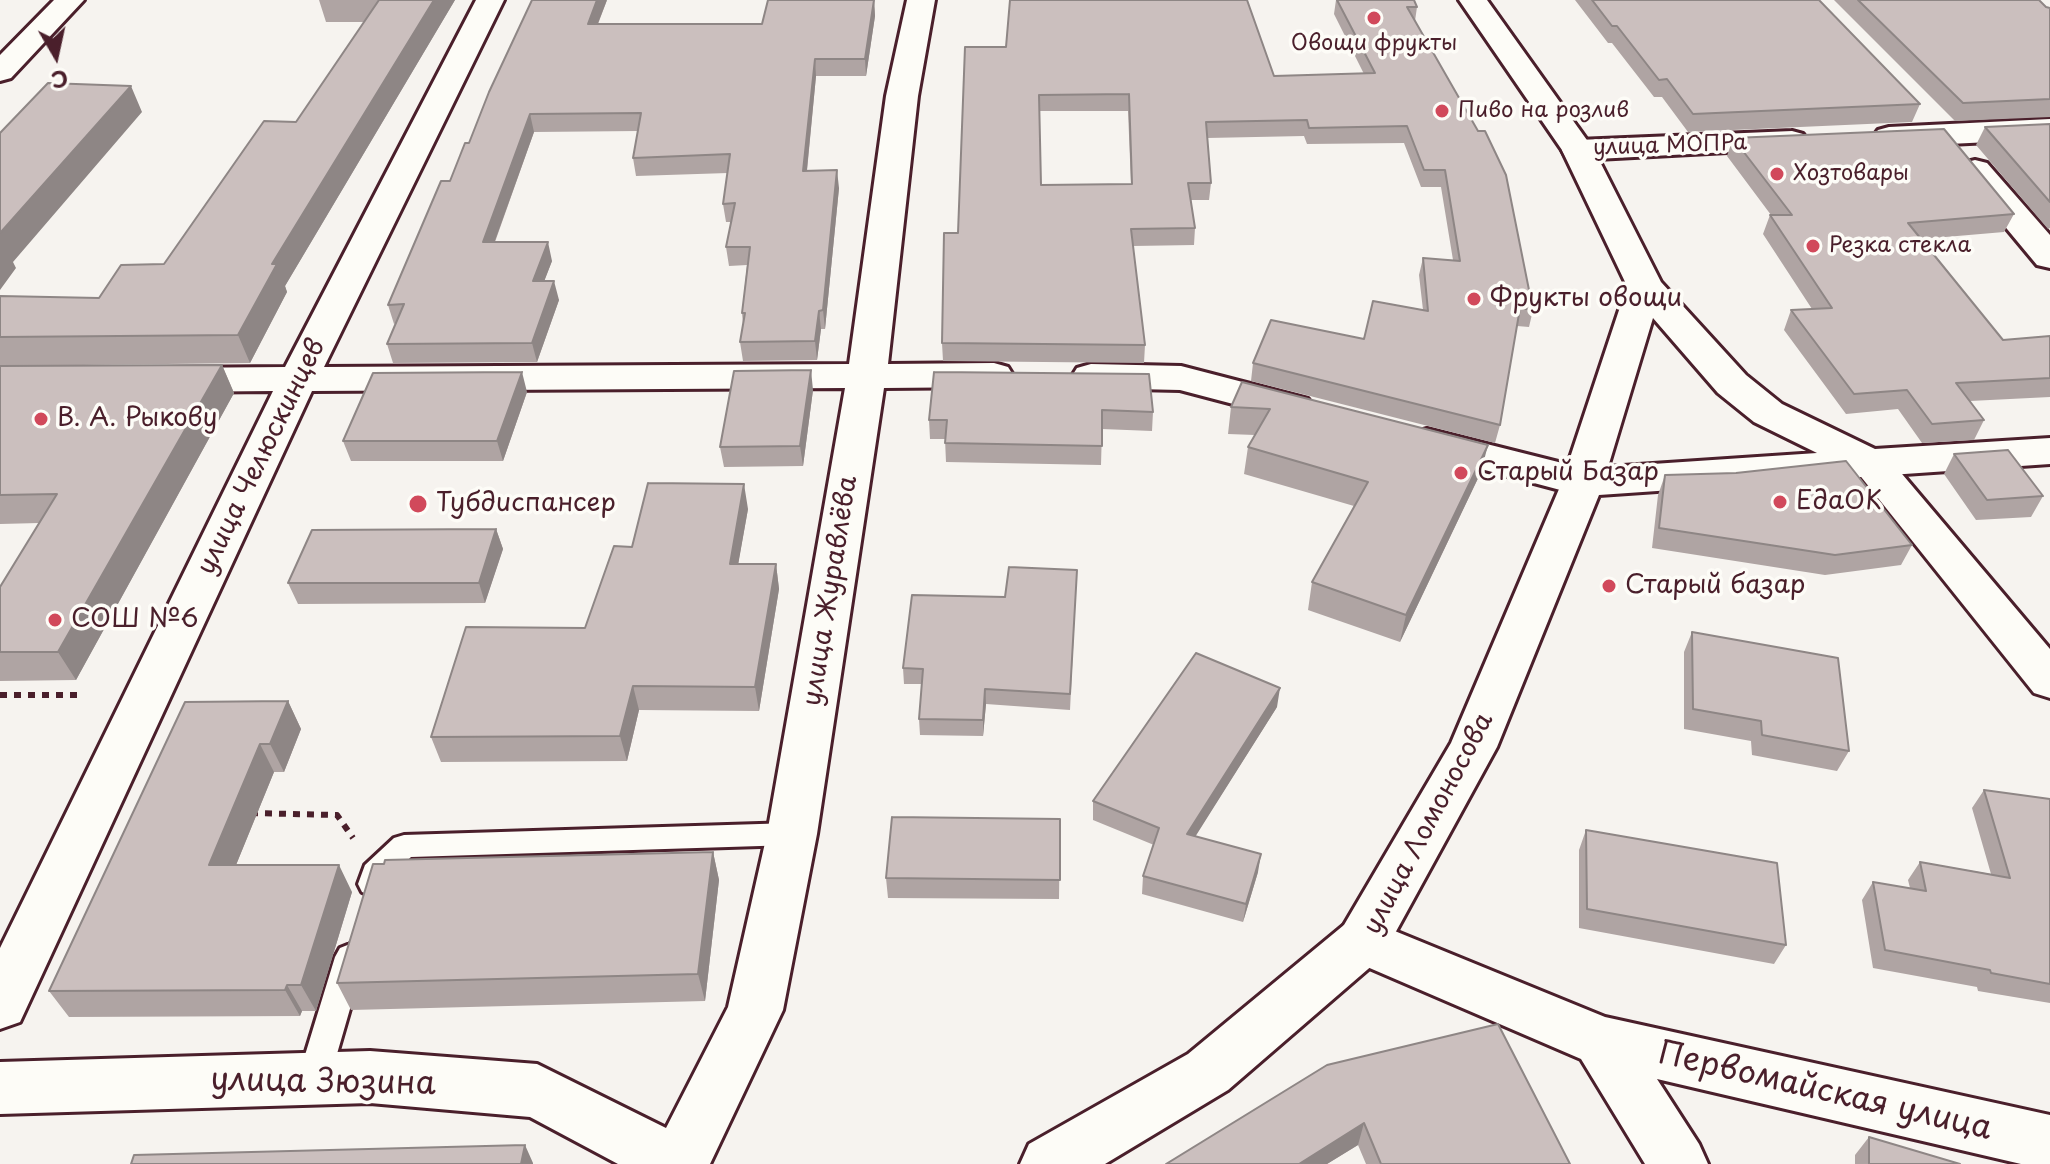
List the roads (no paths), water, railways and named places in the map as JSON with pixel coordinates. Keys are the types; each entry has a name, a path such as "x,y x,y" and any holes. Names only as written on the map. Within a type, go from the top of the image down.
{"street":[{"path":"0,72 70,0"},
{"name":"улица Челюскинцев","path":"0,1005 298,380 490,0"},
{"name":"улица Журавлёва","path":"678,1164 755,1010 792,834 867,375 902,96 921,0"},
{"path":"1473,0 1578,150 1645,286 1732,384 1768,413 1872,464 2050,681"},
{"path":"1913,101 1947,135 2007,210 2050,257"},
{"name":"улица МОПРа","path":"1578,150 2050,129"},
{"name":"улица Ломоносова","path":"1601,1041 1363,941 1473,747 1583,482 1645,286"},
{"path":"125,380 867,375 1181,378 1336,418"},
{"path":"1398,434 1583,482 2050,451"},
{"path":"1050,1164 1208,1072 1363,941"},
{"path":"1601,1041 1678,1164"},
{"name":"Первомайская улица","path":"1601,1041 2050,1143"},
{"name":"улица Зюзина","path":"0,1088 370,1077 537,1091 678,1164"}],"lane":[{"path":"314,1078 375,873 404,846 792,834"}],"place":[{"name":"Овощи фрукты","path":"1374,18"},
{"name":"Пиво на розлив","path":"1442,111"},
{"name":"Хозтовары","path":"1777,174"},
{"name":"Резка стекла","path":"1813,246"},
{"name":"Фрукты овощи","path":"1474,299"},
{"name":"В. А. Рыкову","path":"41,419"},
{"name":"Старый Базар","path":"1461,473"},
{"name":"ЕдаОК","path":"1780,502"},
{"name":"Тубдиспансер","path":"418,504"},
{"name":"Старый базар","path":"1609,586"},
{"name":"СОШ №6","path":"55,620"}]}
